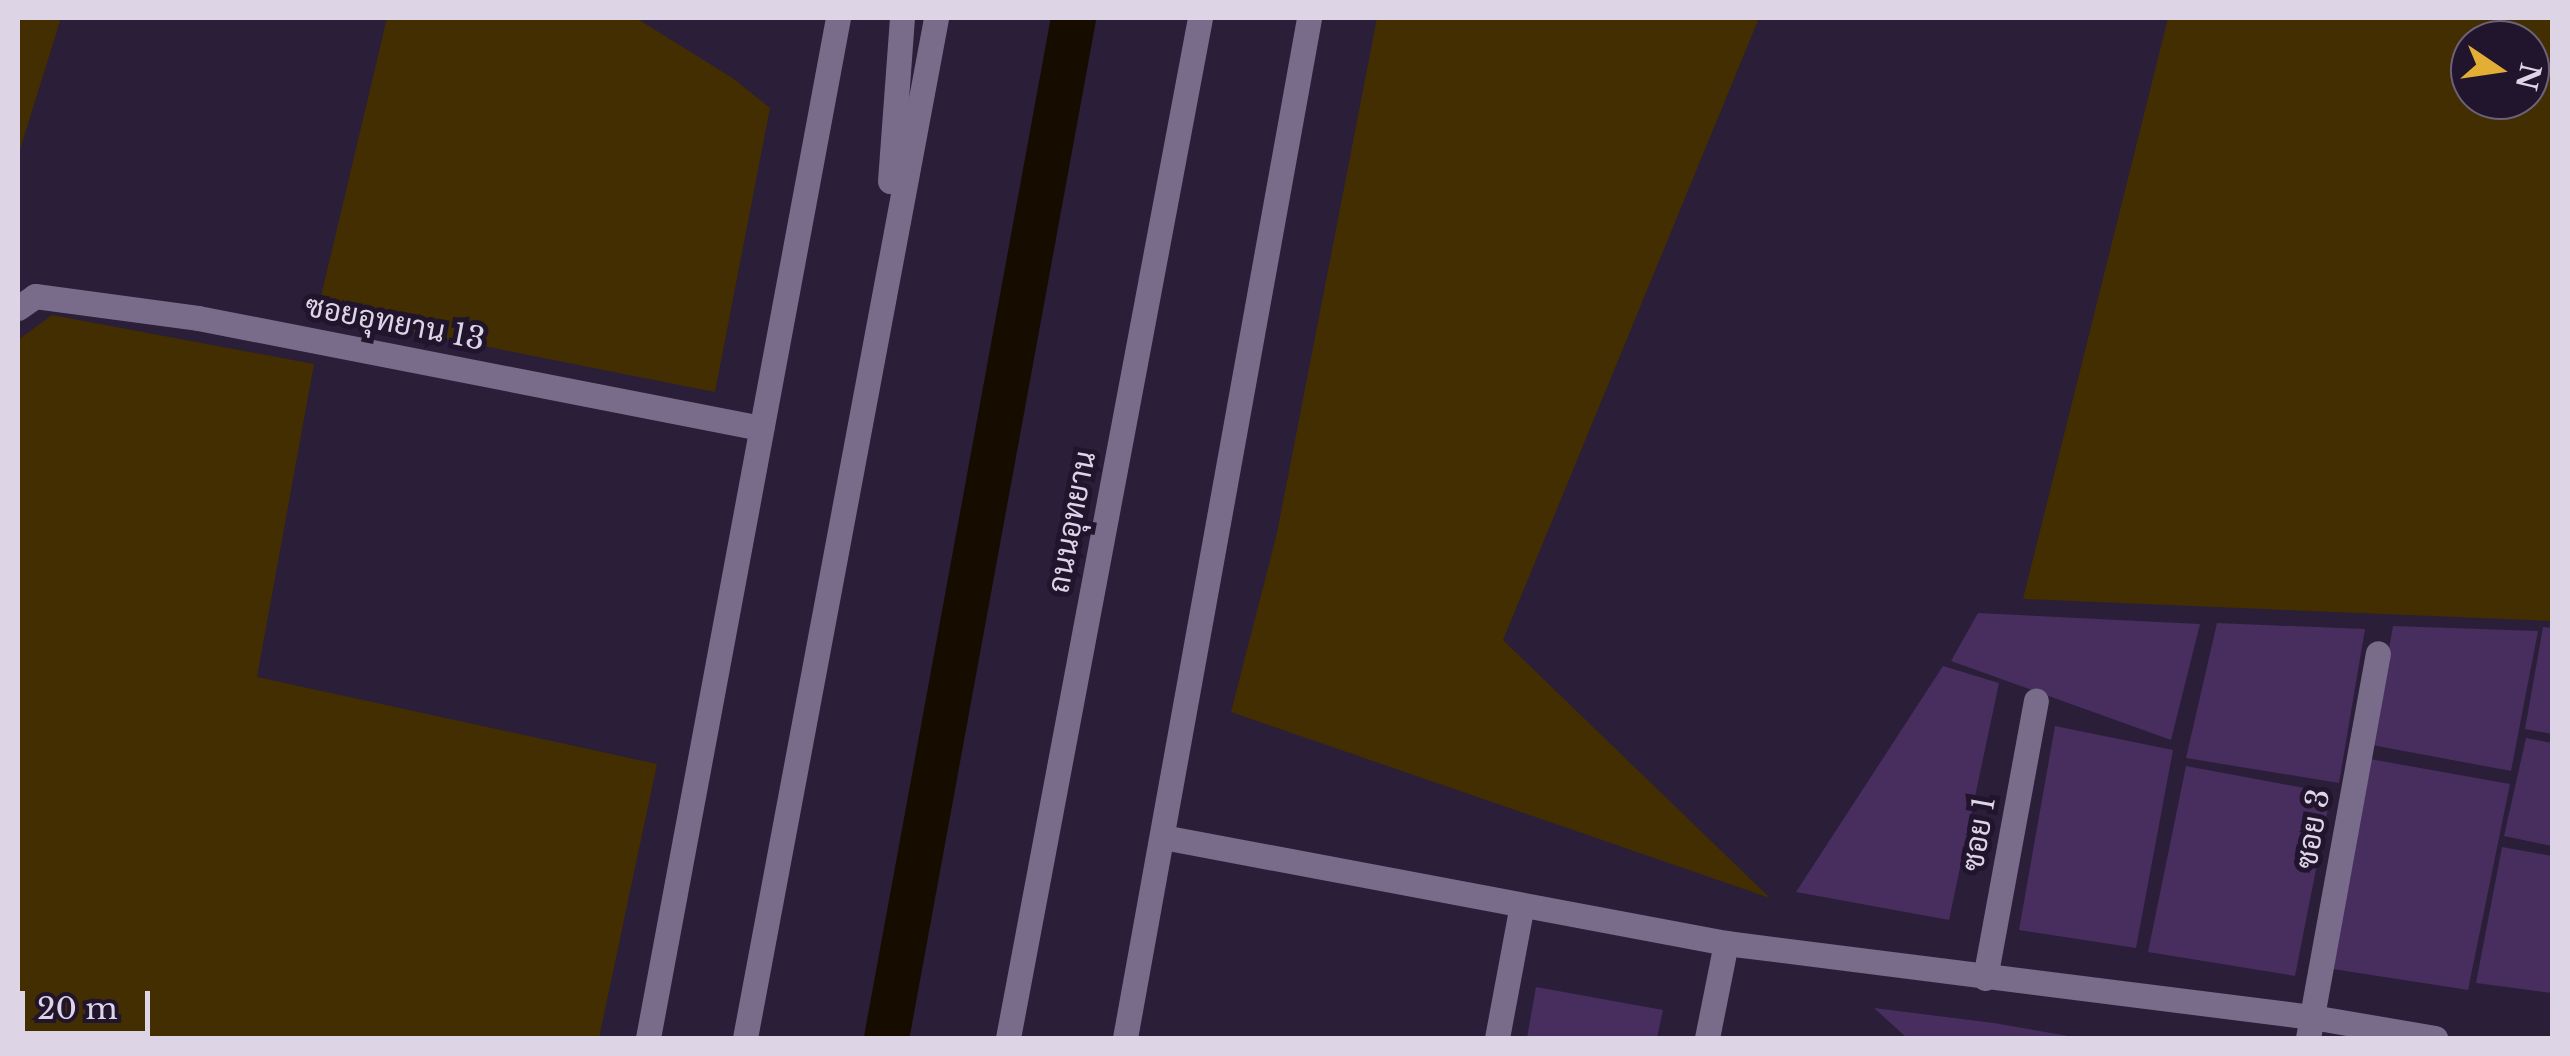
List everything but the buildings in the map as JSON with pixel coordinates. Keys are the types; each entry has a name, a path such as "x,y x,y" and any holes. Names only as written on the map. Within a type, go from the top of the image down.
{"street":[{"path":"648,1038 838,18"},
{"path":"870,370 896,123 902,18"},
{"path":"745,1038 936,18"},
{"name":"ถนนอุทยาน","path":"1008,1038 1200,18"},
{"path":"1125,1038 1309,18"},
{"name":"ซอยอุทยาน 13","path":"18,308 35,296 198,318 761,428"},
{"name":"ซอย 3","path":"2310,1028 2378,652"},
{"name":"ซอย 1","path":"1985,978 2036,701"},
{"path":"1164,837 1726,943 2310,1028 2434,1038"},
{"path":"1022,1038 1033,905"},
{"path":"1498,1038 1522,905"},
{"path":"1706,1038 1726,943"}],"shaded area":[{"path":"18,18 61,18 18,156"},
{"path":"387,18 636,18 734,79 770,108 715,392 317,313"},
{"path":"1377,18 1759,18 1503,640 1770,898 1231,712 1277,533"},
{"path":"2168,18 2552,18 2552,621 2023,599"},
{"path":"52,315 314,364 257,677 657,764 599,1038 18,1038 18,340"}],"waterway":[{"path":"886,1038 1073,18"}]}
